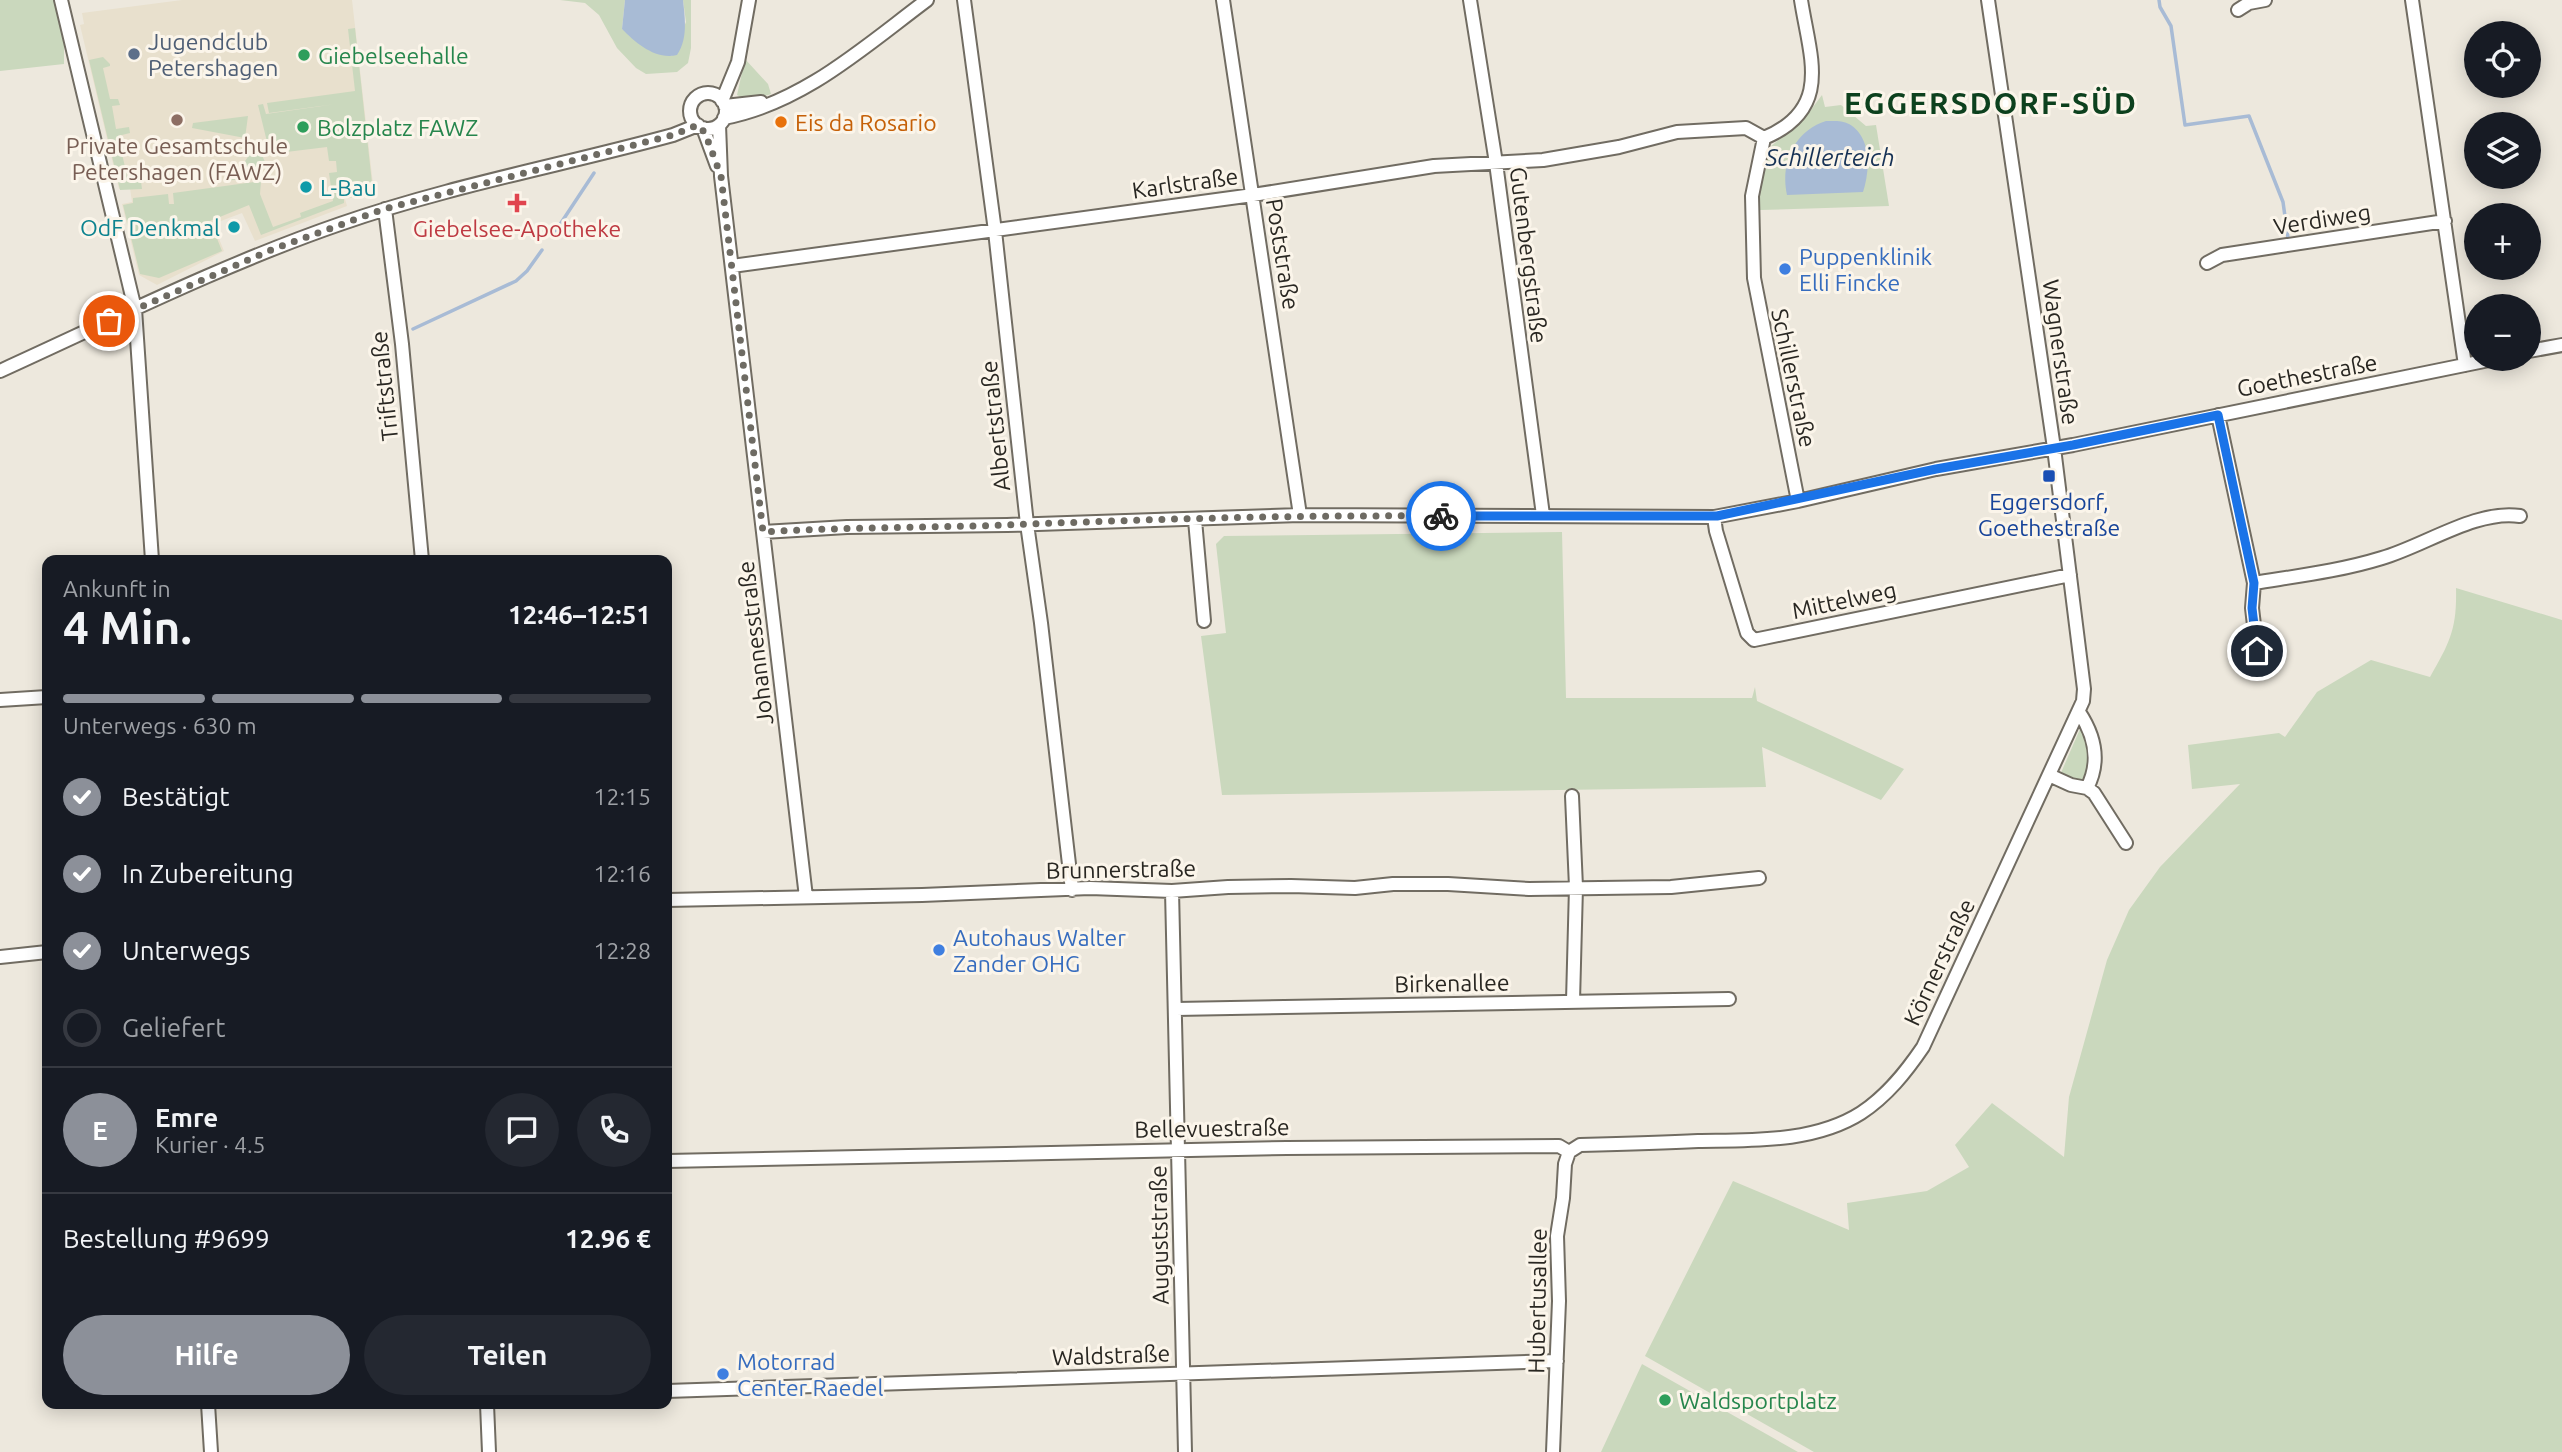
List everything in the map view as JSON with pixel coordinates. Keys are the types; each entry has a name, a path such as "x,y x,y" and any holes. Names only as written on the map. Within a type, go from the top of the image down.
{"street":[{"path":"61,0 135,309 152,555"},
{"path":"0,371 271,250 384,209 700,127 711,129 723,113 738,62 748,0"},
{"path":"723,113 755,111 797,93 828,75 927,0"},
{"name":"Albertstraße","path":"964,0 995,230 1027,524 1072,890"},
{"name":"Poststraße","path":"1223,0 1300,515"},
{"name":"Gutenbergstraße","path":"1470,0 1496,163 1543,515"},
{"path":"1764,138 1788,125 1811,93 1812,72 1801,0"},
{"name":"Wagnerstraße","path":"1988,0 2054,448 2084,689 2078,712"},
{"path":"2238,10 2249,3 2265,0"},
{"path":"2412,0 2464,358"},
{"path":"652,139 682,121 697,98 709,94 723,77 740,42"},
{"path":"709,94 723,113"},
{"path":"691,108 691,116 700,127"},
{"name":"Johannesstraße","path":"723,113 721,176 806,897"},
{"name":"Johannesstraße","path":"700,127 721,176"},
{"name":"Karlstraße","path":"732,266 1253,195 1434,166 1543,160 1677,132 1746,128 1764,138"},
{"name":"Schillerstraße","path":"1764,138 1752,195 1754,278 1798,501"},
{"name":"Triftstraße","path":"384,209 402,344 422,555"},
{"name":"Verdiweg","path":"2207,263 2222,255 2445,221"},
{"path":"2541,349 2562,345"},
{"name":"Goethestraße","path":"763,532 847,527 1195,520 1300,515 1716,516 1798,501 1936,469 2054,448 2464,365"},
{"path":"2218,415 2254,583 2252,608 2257,651"},
{"path":"2254,583 2339,569 2384,558 2467,525 2507,514 2521,516"},
{"name":"Mittelweg","path":"1716,516 1716,531 1747,633 1754,640 2070,575"},
{"path":"1195,520 1204,621"},
{"path":"0,700 42,697"},
{"path":"2078,712 2092,736 2094,748 2094,774 2087,788"},
{"name":"Körnerstraße","path":"1755,1140 1802,1134 1842,1122 1876,1101 1910,1067 1923,1047 2078,712"},
{"path":"2049,775 2071,785 2087,788 2098,797 2126,843"},
{"path":"1572,796 1576,887 1573,1002"},
{"name":"Brunnerstraße","path":"672,900 1072,890 1172,891 1238,887 1355,888 1392,884 1529,889 1671,887 1759,878"},
{"name":"Auguststraße","path":"1172,891 1185,1452"},
{"path":"0,957 42,953"},
{"name":"Birkenallee","path":"1176,1009 1729,999"},
{"name":"Bellevuestraße","path":"672,1161 1178,1150 1559,1146 1569,1152 1580,1145 1755,1140"},
{"name":"Hubertusallee","path":"1553,1452 1559,1301 1557,1236 1565,1164 1569,1152"},
{"name":"Waldstraße","path":"672,1391 1557,1360"},
{"path":"208,1409 211,1452"},
{"path":"486,1409 489,1452"}],"shaded area":[{"path":"182,0 352,0 374,193 345,199 347,206 255,241 242,213 213,224 224,251 157,285 139,275 122,204 132,202 130,188 119,189 80,25 84,24 82,13"}],"green space":[{"path":"0,0 57,0 64,27 64,64 0,71"},
{"path":"560,0 625,0 622,29 672,56 686,22 683,0 691,0 691,48 688,63 677,72 646,74 636,68 617,48 599,15 585,3"},
{"path":"355,28 373,192 344,199 344,203 261,235 249,205 210,221 222,251 159,278 140,274 123,205 133,203 133,198 168,194 169,204 174,204 173,193 261,181 260,194 273,227 301,217 300,213 333,201 329,173 337,172 336,161 329,161 327,147 270,154 258,105 263,104 266,114 336,104 269,113 267,103 355,91 348,29"},
{"path":"103,57 110,64 103,68 110,99 118,99 120,105 112,106 116,129 129,127 130,133 118,136 127,176 140,174 142,189 120,190 89,60"},
{"path":"745,59 768,84 771,94 750,99 737,95"},
{"path":"1822,95 1825,107 1841,105 1866,126 1876,125 1889,206 1760,210 1760,179 1770,147 1804,119"},
{"path":"248,116 245,138 192,128 193,123"},
{"path":"253,150 261,153 265,162 262,168 254,175 225,181 240,168"},
{"path":"1562,532 1566,698 1752,698 1755,687 1757,701 1904,769 1881,800 1762,747 1766,787 1222,795 1201,636 1226,633 1216,544 1224,536"},
{"path":"2456,588 2562,620 2562,1452 1814,1452 1645,1356 1733,1181 1849,1230 1847,1203 1927,1191 1969,1167 1955,1145 1992,1103 2064,1157 2069,1097 2107,960 2129,910 2160,867 2240,784 2192,789 2188,745 2279,733 2285,737 2317,692 2371,660 2430,677 2451,635"},
{"path":"2080,729 2086,732 2092,763 2083,782 2074,783 2060,775"},
{"name":"Waldsportplatz","path":"1642,1364 1798,1452 1601,1452"}],"water":[{"path":"625,0 683,0 684,35 677,55 654,53 622,29"},
{"name":"Schillerteich","path":"1826,121 1846,123 1862,137 1868,165 1863,192 1787,195 1786,172 1792,150 1805,132"}],"waterway":[{"path":"2159,0 2171,26 2185,125 2249,116 2283,202 2288,238"},
{"path":"553,235 594,173"},
{"path":"413,329 516,281 542,250"}],"way so far":[{"path":"109,321 271,250 384,209 662,138 698,125 703,128 721,176 763,532 847,527 1007,525 1300,515 1441,516"}],"place":[{"name":"Jugendclub Petershagen","path":"134,54"},
{"name":"Giebelseehalle","path":"304,55"},
{"name":"Private Gesamtschule Petershagen (FAWZ)","path":"177,120"},
{"name":"Eis da Rosario","path":"781,122"},
{"name":"Bolzplatz FAWZ","path":"303,127"},
{"name":"L-Bau","path":"306,187"},
{"name":"Giebelsee-Apotheke","path":"517,203"},
{"name":"OdF Denkmal","path":"234,227"},
{"name":"Puppenklinik Elli Fincke","path":"1785,269"},
{"name":"Eggersdorf, Goethestraße","path":"2049,476"},
{"name":"Autohaus Walter Zander OHG","path":"939,950"},
{"name":"Motorrad Center Raedel","path":"723,1374"},
{"name":"Waldsportplatz","path":"1665,1400"}],"district":[{"name":"EGGERSDORF-SÜD","path":"1991,103"}],"route":[{"path":"1441,516 1717,516 1774,506 1936,469 2073,445 2218,415 2254,583 2252,608 2257,651"}]}
